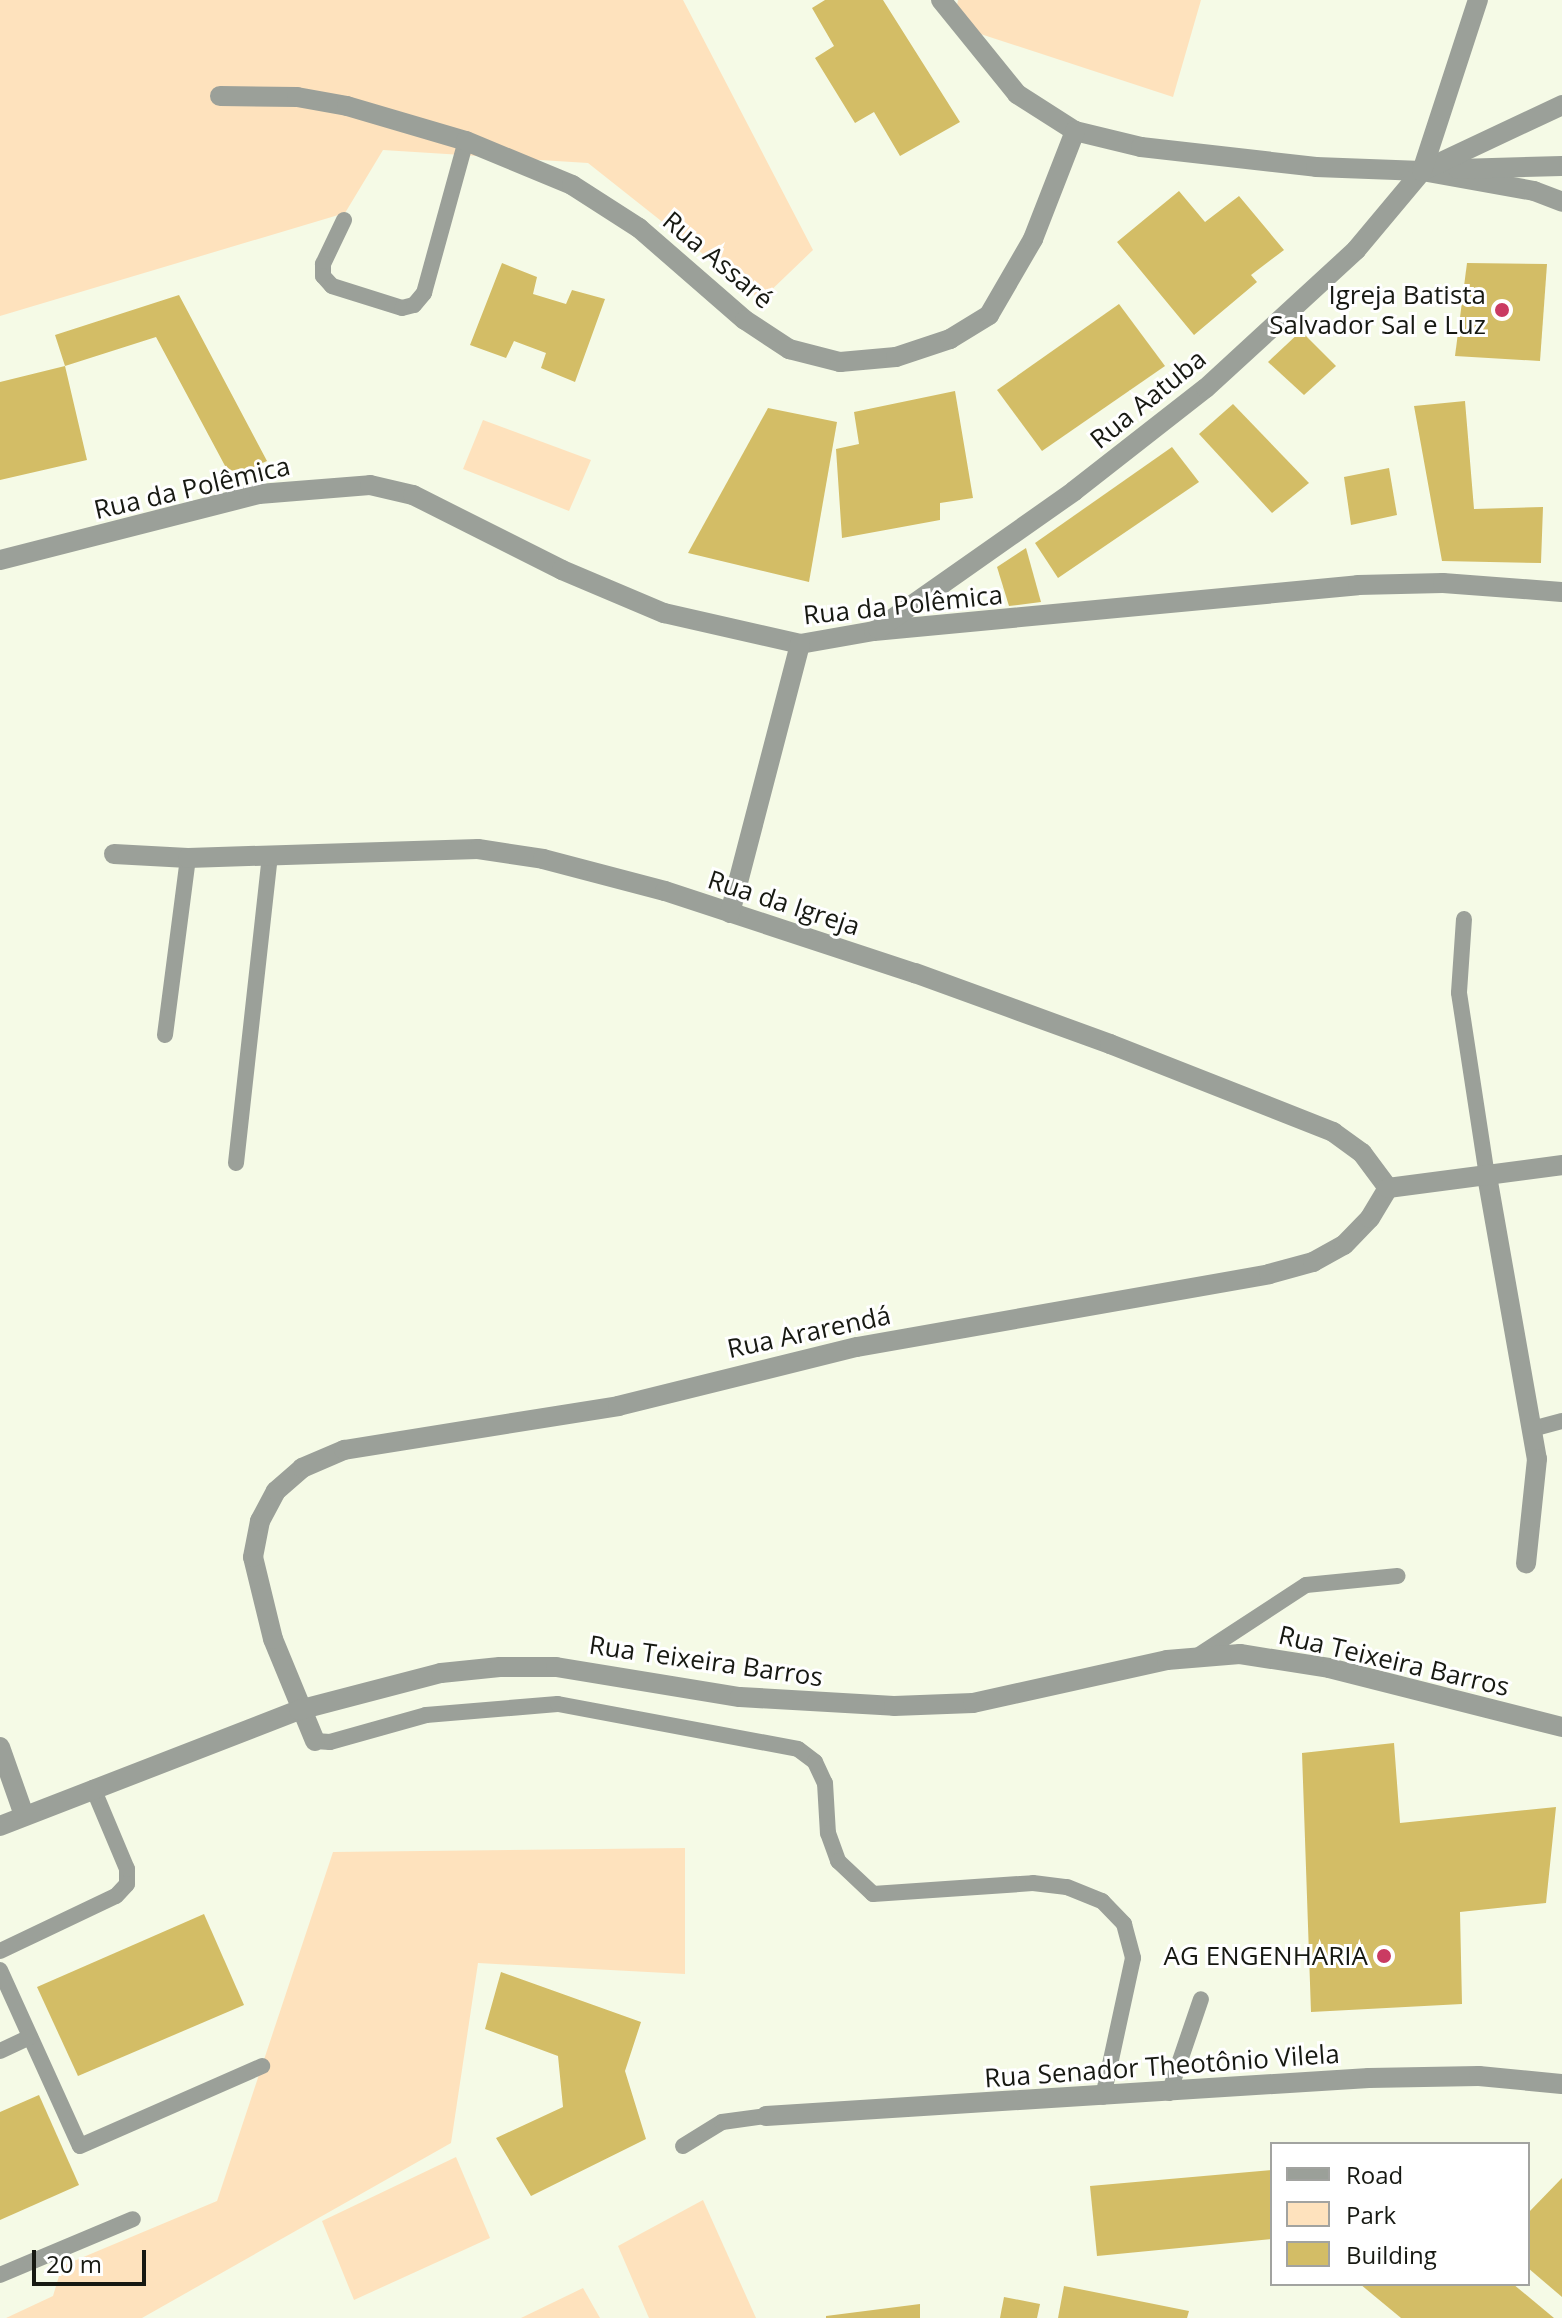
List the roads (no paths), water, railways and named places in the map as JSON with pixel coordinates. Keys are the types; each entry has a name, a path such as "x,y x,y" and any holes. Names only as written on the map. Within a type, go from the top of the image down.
{"street":[{"path":"941,0 1017,94 1075,131 1156,149 1316,167 1422,171 1562,166"},
{"path":"1422,171 1478,0"},
{"name":"Rua Assaré","path":"220,96 297,97 466,141 572,185 639,228 756,328 789,349 840,362 896,357 950,339 989,315 1033,239 1075,131"},
{"path":"1422,171 1562,105"},
{"path":"1422,171 1534,191 1562,202"},
{"name":"Rua Aatuba","path":"874,631 1074,491 1206,388 1356,250 1422,171"},
{"name":"Rua da Polêmica","path":"0,560 259,494 370,485 413,495 562,570 664,613 800,644 874,631 1358,585 1443,583 1562,592"},
{"path":"730,913 800,644"},
{"name":"Rua da Igreja","path":"114,854 188,858 478,849 543,859 730,913 962,990 1333,1132 1362,1153 1388,1188"},
{"path":"1388,1188 1562,1165"},
{"path":"1487,1176 1537,1459 1526,1563"},
{"name":"Rua Ararendá","path":"315,1741 299,1710 260,1597 253,1557 265,1511 276,1491 302,1468 344,1450 618,1406 857,1347 1284,1270 1313,1262 1344,1245 1370,1218 1388,1188"},
{"name":"Rua Teixeira Barros","path":"0,1826 299,1710 441,1673 500,1667 556,1667 740,1697 826,1705 973,1703 1199,1655 1240,1654 1329,1668 1562,1727"},
{"path":"0,1747 24,1815"},
{"name":"Rua Senador Theotônio Vilela","path":"766,2116 1385,2077 1479,2076 1562,2084"}],"lane":[{"path":"344,220 323,264 323,276 332,286 402,308 414,305 424,293 466,141"},
{"path":"236,1163 270,855"},
{"path":"165,1035 188,858"},
{"path":"1464,919 1459,993 1487,1176"},
{"path":"1532,1429 1562,1421"},
{"path":"1199,1655 1306,1585 1398,1576"},
{"path":"315,1741 330,1742 426,1715 558,1704 798,1749 815,1762 825,1783 828,1833 838,1861 873,1894 1033,1883 1067,1887 1102,1901 1124,1924 1133,1958 1103,2097"},
{"path":"0,1951 116,1896 127,1884 127,1869 93,1788"},
{"path":"0,1970 80,2146 262,2066"},
{"path":"1169,2093 1201,1999"},
{"path":"0,2051 30,2037"},
{"path":"683,2146 722,2122 766,2116"},
{"path":"0,2275 133,2219"}],"place":[{"name":"Igreja Batista Salvador Sal e Luz","path":"1502,310"},
{"name":"AG ENGENHARIA","path":"1384,1956"}]}
